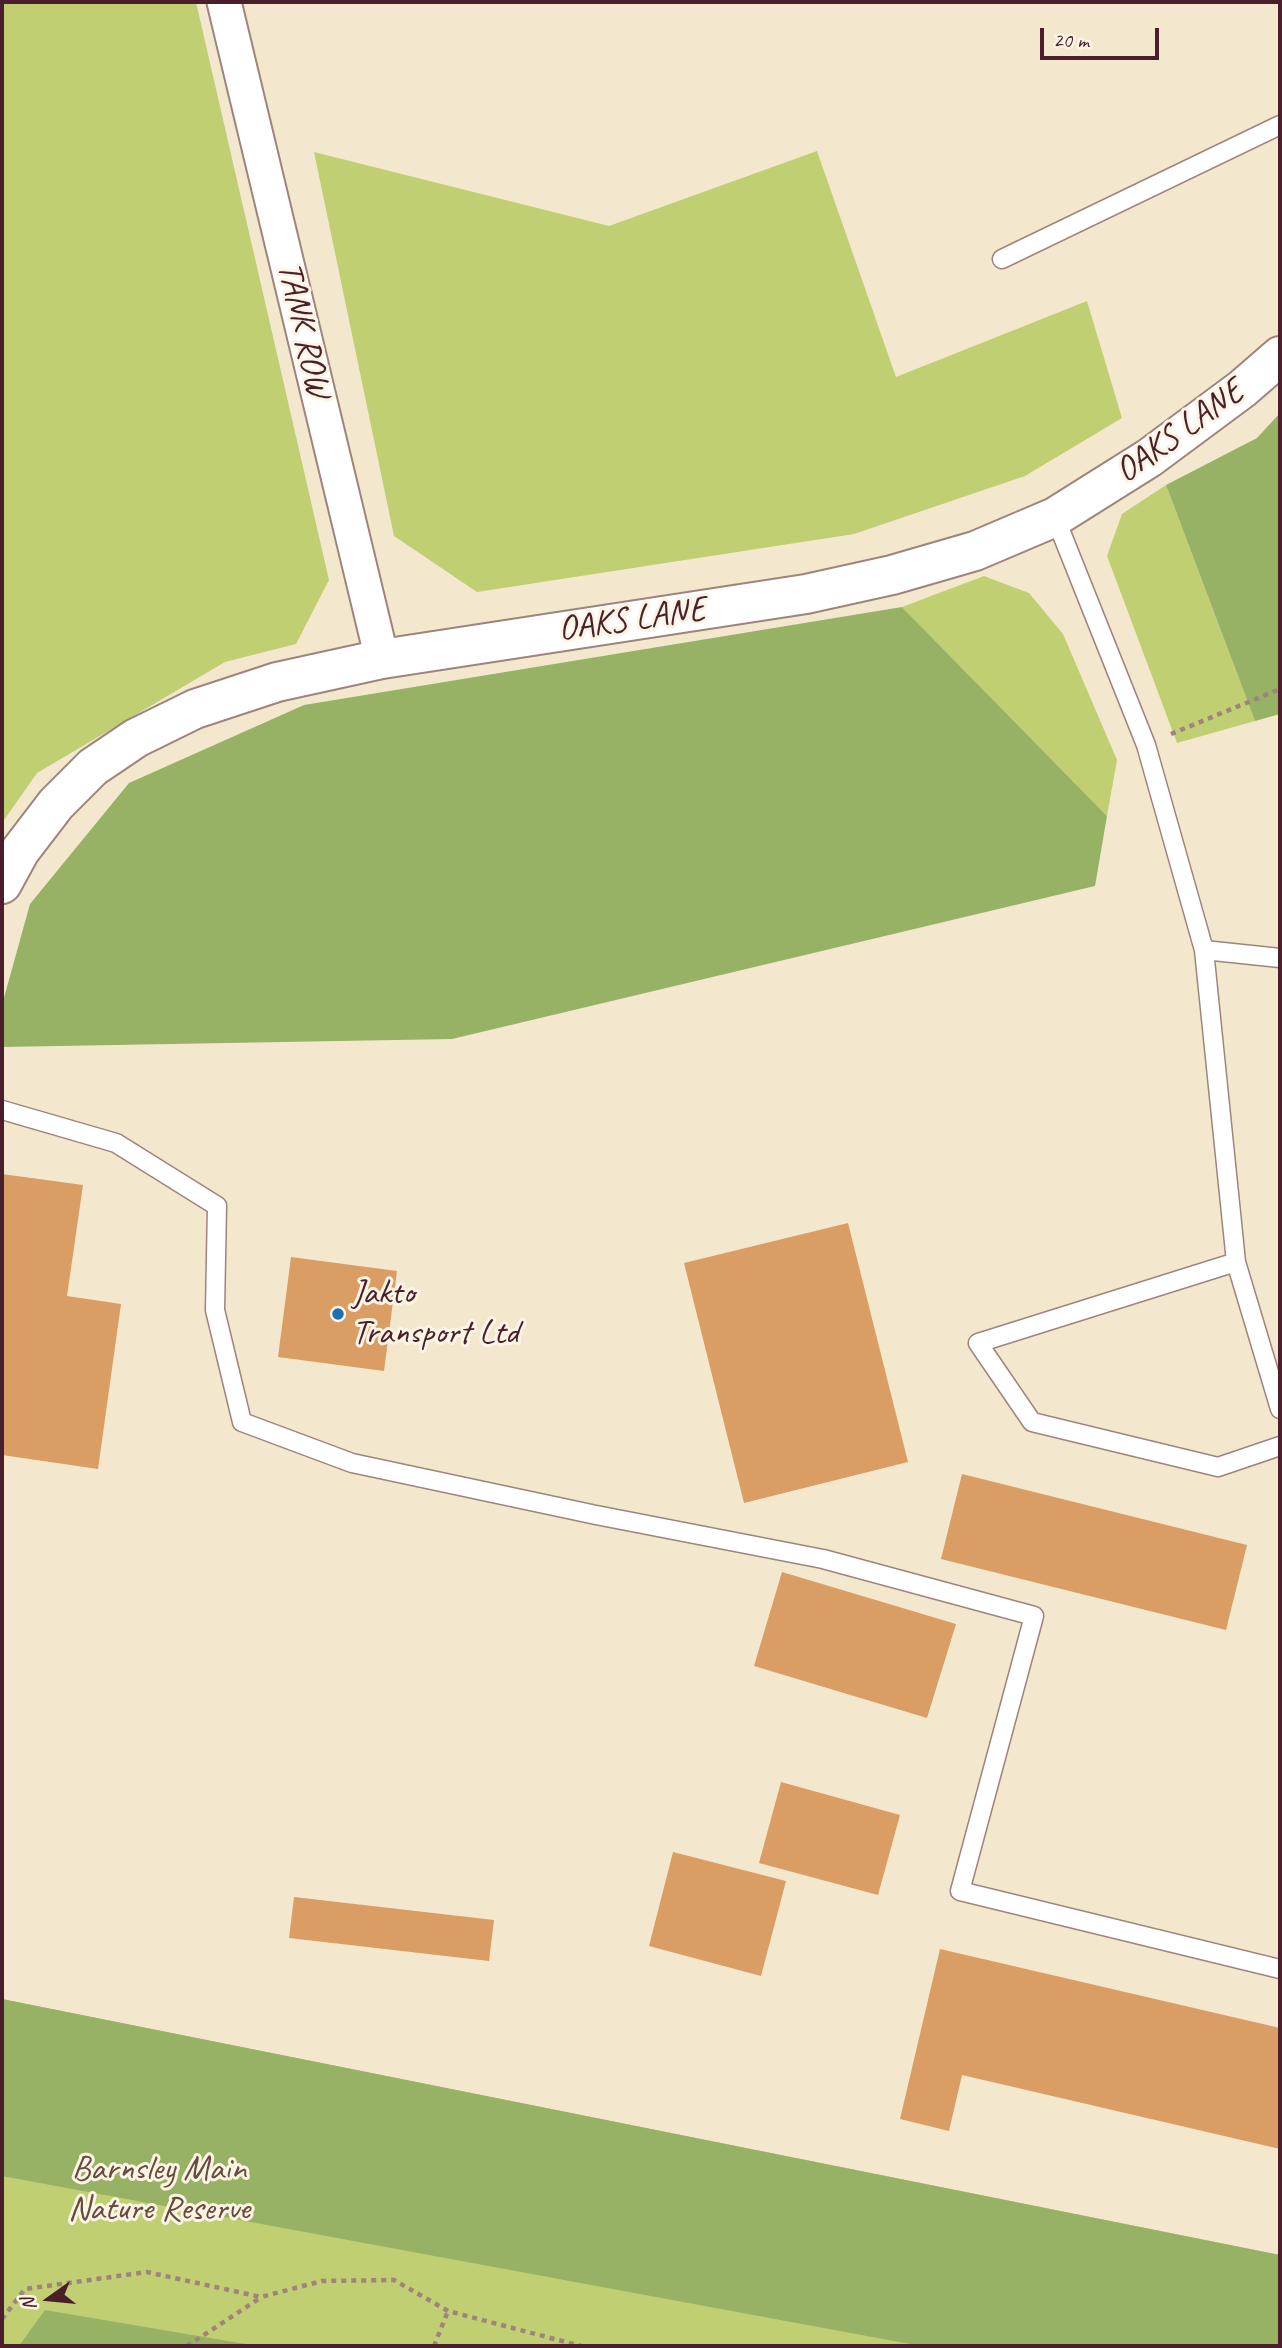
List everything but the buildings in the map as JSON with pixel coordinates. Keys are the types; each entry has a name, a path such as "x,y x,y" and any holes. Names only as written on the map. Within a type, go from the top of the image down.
{"street":[{"name":"TANK ROW","path":"224,2 382,659"},
{"name":"OAKS LANE","path":"2,884 20,851 56,804 93,767 136,738 195,709 266,686 382,659 806,594 892,575 975,551 1055,517 1149,458 1242,389 1280,356"}],"lane":[{"path":"1002,259 1280,125"},
{"path":"1055,517 1146,744 1204,950 1236,1262 1280,1409"},
{"path":"1204,950 1280,958"},
{"path":"2,1110 116,1143 217,1206 215,1310 242,1422 352,1463 596,1515 823,1559 1034,1616 960,1891 1280,1969"},
{"path":"1236,1262 978,1343 1032,1422 1218,1466 1280,1446"}],"path":[{"path":"1146,744 1280,689"},
{"path":"2,2319 25,2289 147,2272 261,2297"},
{"path":"187,2346 261,2297 321,2281 394,2280 448,2311 581,2346"},
{"path":"434,2346 448,2311"}],"green space":[{"path":"2,2 196,2 329,580 296,644 225,662 37,773 2,823"},
{"path":"817,151 896,377 1087,301 1122,418 1025,476 854,534 477,592 394,536 314,152 609,226"},
{"path":"1280,413 1280,714 1255,721 1166,485 1257,438"},
{"path":"1166,485 1255,721 1177,743 1107,556 1122,514"},
{"path":"984,576 1029,593 1063,634 1117,760 1107,816 902,607"},
{"path":"902,607 1107,816 1095,886 452,1039 2,1047 2,1005 30,904 129,783 304,705"},
{"name":"Barnsley Main Nature Reserve","path":"2,1999 1280,2255 1280,2346 2,2346"},
{"name":"Barnsley Main Nature Reserve","path":"2,1999 1280,2255 1280,2346 921,2346 2,2176"},
{"path":"45,2310 257,2346 19,2346"}],"place":[{"name":"Jakto Transport Ltd","path":"338,1314"}]}
